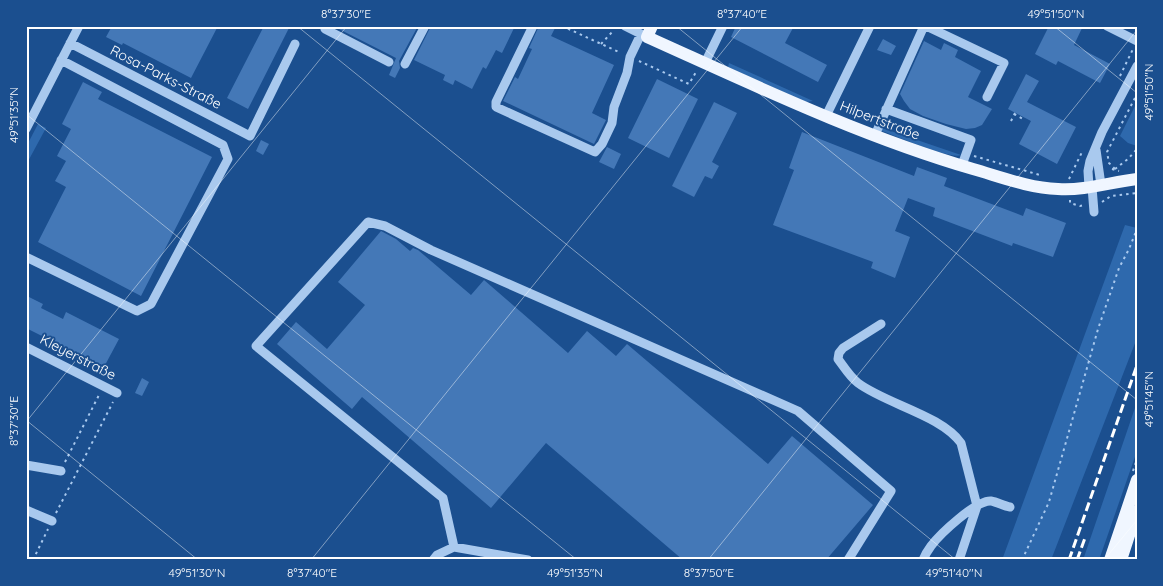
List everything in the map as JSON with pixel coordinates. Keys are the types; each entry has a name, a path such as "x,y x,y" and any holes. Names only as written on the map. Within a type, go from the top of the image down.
{"main road":[{"name":"Hilpertstraße","path":"647,32 705,63 826,116 875,135 964,159 1036,186 1063,190 1137,179"},
{"path":"1110,560 1137,480"},
{"path":"1120,560 1137,511"}],"street":[{"path":"26,129 79,26"},
{"path":"326,26 325,29 389,62"},
{"path":"406,64 425,26"},
{"path":"534,26 496,102 496,107 595,152 602,144 612,123 614,107 627,73 630,57 647,32"},
{"name":"Hilpertstraße","path":"625,26 647,32"},
{"path":"705,63 723,26"},
{"path":"826,116 870,26"},
{"path":"875,135 925,26 1004,63 987,97"},
{"path":"1107,26 1137,41"},
{"name":"Rosa-Parks-Straße","path":"70,43 250,136 296,44"},
{"path":"26,257 137,311 151,304 228,159 223,145 62,60"},
{"path":"1094,212 1096,147 1137,66"},
{"path":"886,108 971,140 964,159"},
{"path":"448,553 443,498 256,346 368,222 386,226 430,250 798,411 891,491 848,560"},
{"path":"881,324 843,348 839,353 838,359 857,382 935,422 955,435 960,443 977,506 959,560"},
{"name":"Kleyerstraße","path":"26,347 116,392"},
{"path":"26,465 61,471"},
{"path":"923,560 931,545 958,519 977,506 991,501 1010,508"},
{"path":"26,510 52,521"},
{"path":"433,560 437,555 448,553 528,560"}],"path":[{"path":"601,45 613,31"},
{"path":"1115,168 1109,162 1107,152 1137,94"},
{"path":"1011,121 1014,114 1023,119"},
{"path":"1112,169 1128,159 1137,149"},
{"path":"964,159 1046,176"},
{"path":"1063,178 1069,177 1073,172 1076,172"},
{"path":"1103,202 1111,196 1137,193"},
{"path":"1022,560 1048,502 1098,329 1119,268 1137,229"},
{"path":"61,471 103,386"},
{"path":"33,560 116,392"}],"shaded area":[{"path":"729,63 813,101 806,102 728,67"},
{"path":"1137,102 1137,146 1128,143 1120,136"},
{"path":"38,124 46,128 26,165 26,147"},
{"path":"882,128 961,155 955,156 923,147 882,131"},
{"path":"1125,225 1137,228 1137,338 1051,560 1002,560"},
{"path":"1137,402 1137,451 1099,560 1083,560"}],"building":[{"path":"112,26 218,26 191,78 123,43 122,45 106,37"},
{"path":"264,26 290,26 248,109 227,98"},
{"path":"333,26 418,26 399,61 400,68 395,78 389,75 396,58"},
{"path":"431,26 515,26 502,53 496,50 486,69 483,67 472,89 455,80 453,85 443,80 445,75 414,60"},
{"path":"539,26 556,26 551,36 614,65 592,113 606,120 594,144 503,101 515,77 518,79 532,49 529,48"},
{"path":"736,26 794,26 785,43 827,65 818,82 731,37"},
{"path":"1049,26 1083,26 1074,45 1110,64 1100,83 1058,61 1056,65 1035,54"},
{"path":"883,39 896,46 891,55 877,50"},
{"path":"924,41 941,50 944,43 958,50 955,57 981,71 968,97 992,109 982,125 966,129 946,124 910,109 904,101 900,94"},
{"path":"1026,74 1039,81 1027,102 1076,127 1057,164 1019,144 1031,121 1008,109"},
{"path":"657,79 698,99 669,158 628,138"},
{"path":"83,82 102,92 98,99 212,157 141,296 38,242 66,187 55,181 66,161 57,156 71,129 62,124"},
{"path":"714,102 737,113 712,162 719,166 712,179 705,176 694,197 672,186"},
{"path":"802,132 914,176 917,167 947,178 944,186 1023,216 1026,208 1066,223 1053,257 1013,243 1012,246 933,216 935,208 908,198 895,231 910,237 895,278 871,268 873,262 773,225 794,170 789,168"},
{"path":"261,140 269,144 263,155 256,151"},
{"path":"607,147 621,154 614,169 599,162"},
{"path":"381,231 396,239 410,251 413,248 418,250 471,295 484,280 568,353 587,331 616,356 627,344 768,464 792,436 873,505 826,560 683,560 546,443 491,508 362,397 352,409 277,344 296,322 327,349 365,305 338,282"},
{"path":"29,297 43,304 41,308 63,319 66,312 119,339 104,367 26,328 26,301"},
{"path":"142,378 149,382 142,396 135,393"}],"railway":[{"path":"1069,560 1137,365"},
{"path":"1077,560 1085,538"}]}
